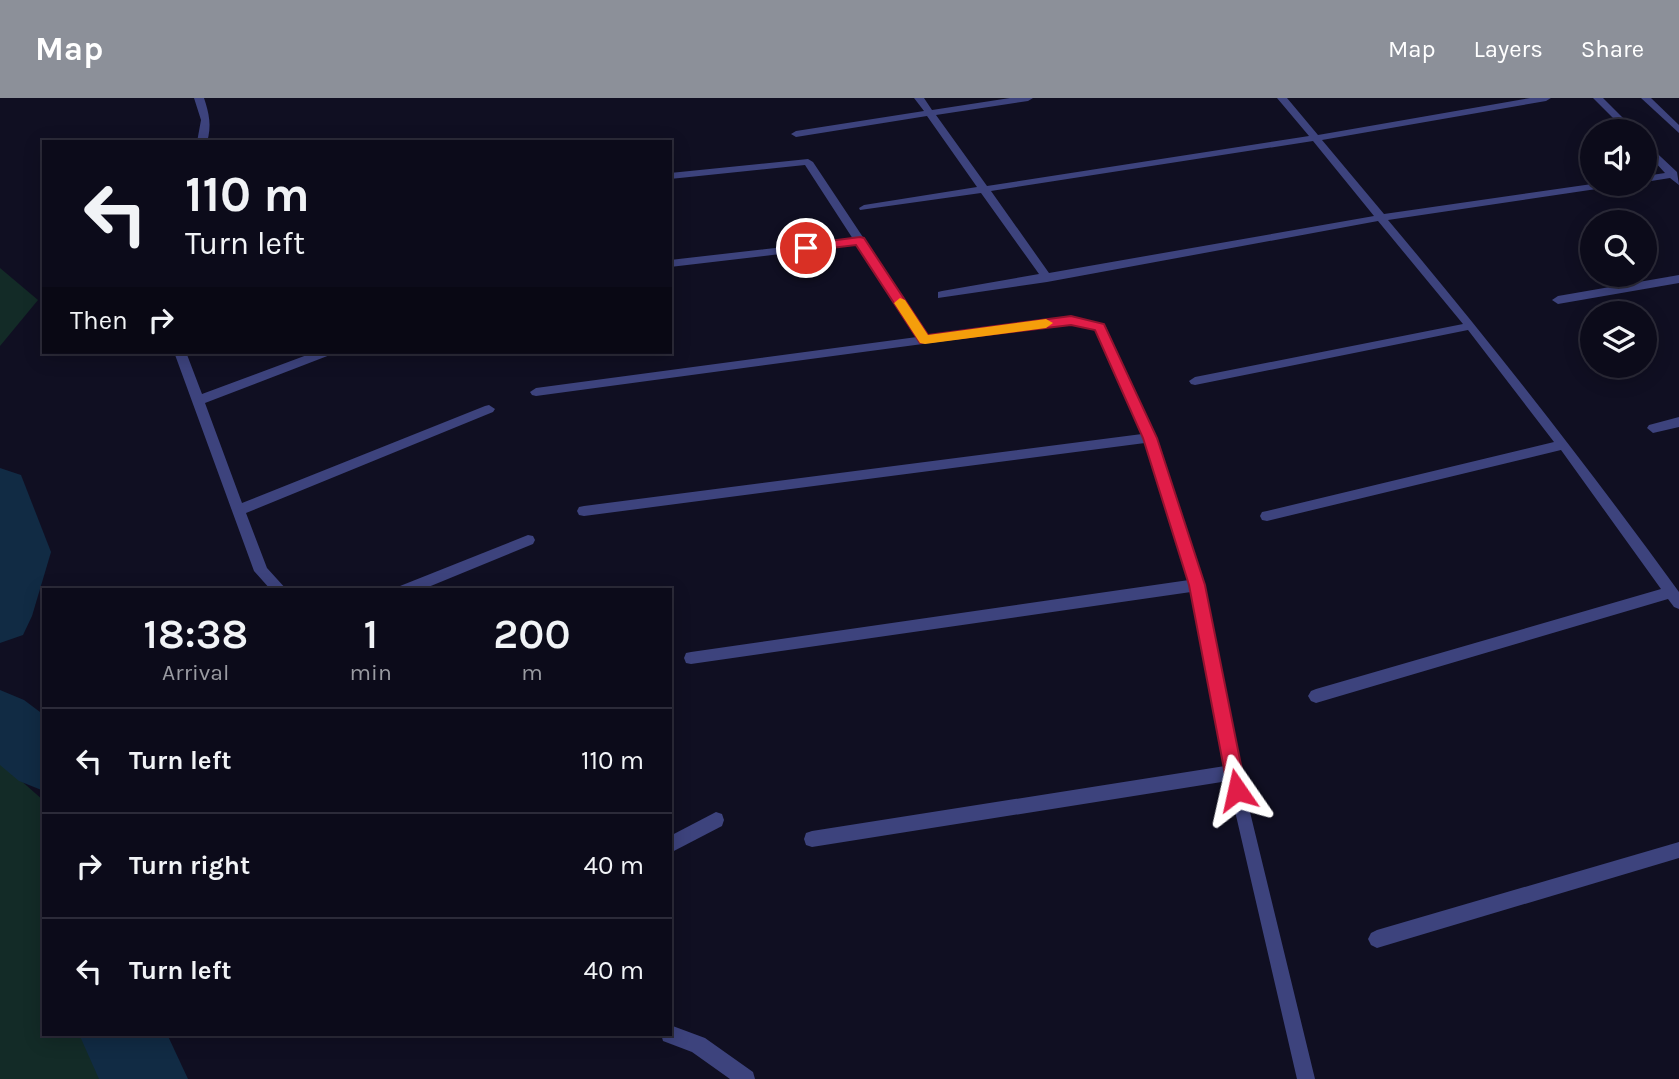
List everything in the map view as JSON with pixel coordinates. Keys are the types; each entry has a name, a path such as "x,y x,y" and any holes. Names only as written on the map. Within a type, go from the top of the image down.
{"street":[{"path":"199,98 206,114 206,132 203,140"},
{"path":"919,98 1047,278"},
{"path":"796,134 1028,98"},
{"path":"1282,98 1471,326 1587,475 1675,598 1316,696"},
{"path":"864,208 1317,138 1546,98"},
{"path":"1598,98 1619,119"},
{"path":"1646,98 1679,130"},
{"path":"1657,158 1676,178"},
{"path":"672,176 808,162 925,340"},
{"path":"1657,178 1676,178"},
{"path":"942,295 1384,218 1580,189"},
{"path":"672,264 860,241"},
{"path":"1558,300 1679,279"},
{"path":"536,392 1071,320 1100,327 1150,438 1197,585 1234,772 1306,1079"},
{"path":"1195,381 1471,326"},
{"path":"181,354 261,571 278,588"},
{"path":"198,400 321,354"},
{"path":"239,510 489,408"},
{"path":"1653,428 1679,422"},
{"path":"584,511 1150,438"},
{"path":"1267,516 1562,445"},
{"path":"410,588 528,540"},
{"path":"691,658 1197,585"},
{"path":"812,839 1234,772"},
{"path":"672,844 716,820"},
{"path":"1377,940 1679,850"},
{"path":"672,1035 698,1045 746,1079"}],"green space":[{"path":"0,268 38,300 0,346"},
{"path":"0,762 42,799 42,1036 84,1036 104,1079 0,1079"}],"waterway":[{"path":"0,491 20,552 0,616"},
{"path":"0,722 42,756"},
{"path":"121,1036 146,1079"}],"slow traffic":[{"path":"900,303 925,340 1046,323"}],"route":[{"path":"806,248 860,241 925,340 1071,320 1100,327 1150,438 1197,585 1237,790"}]}
